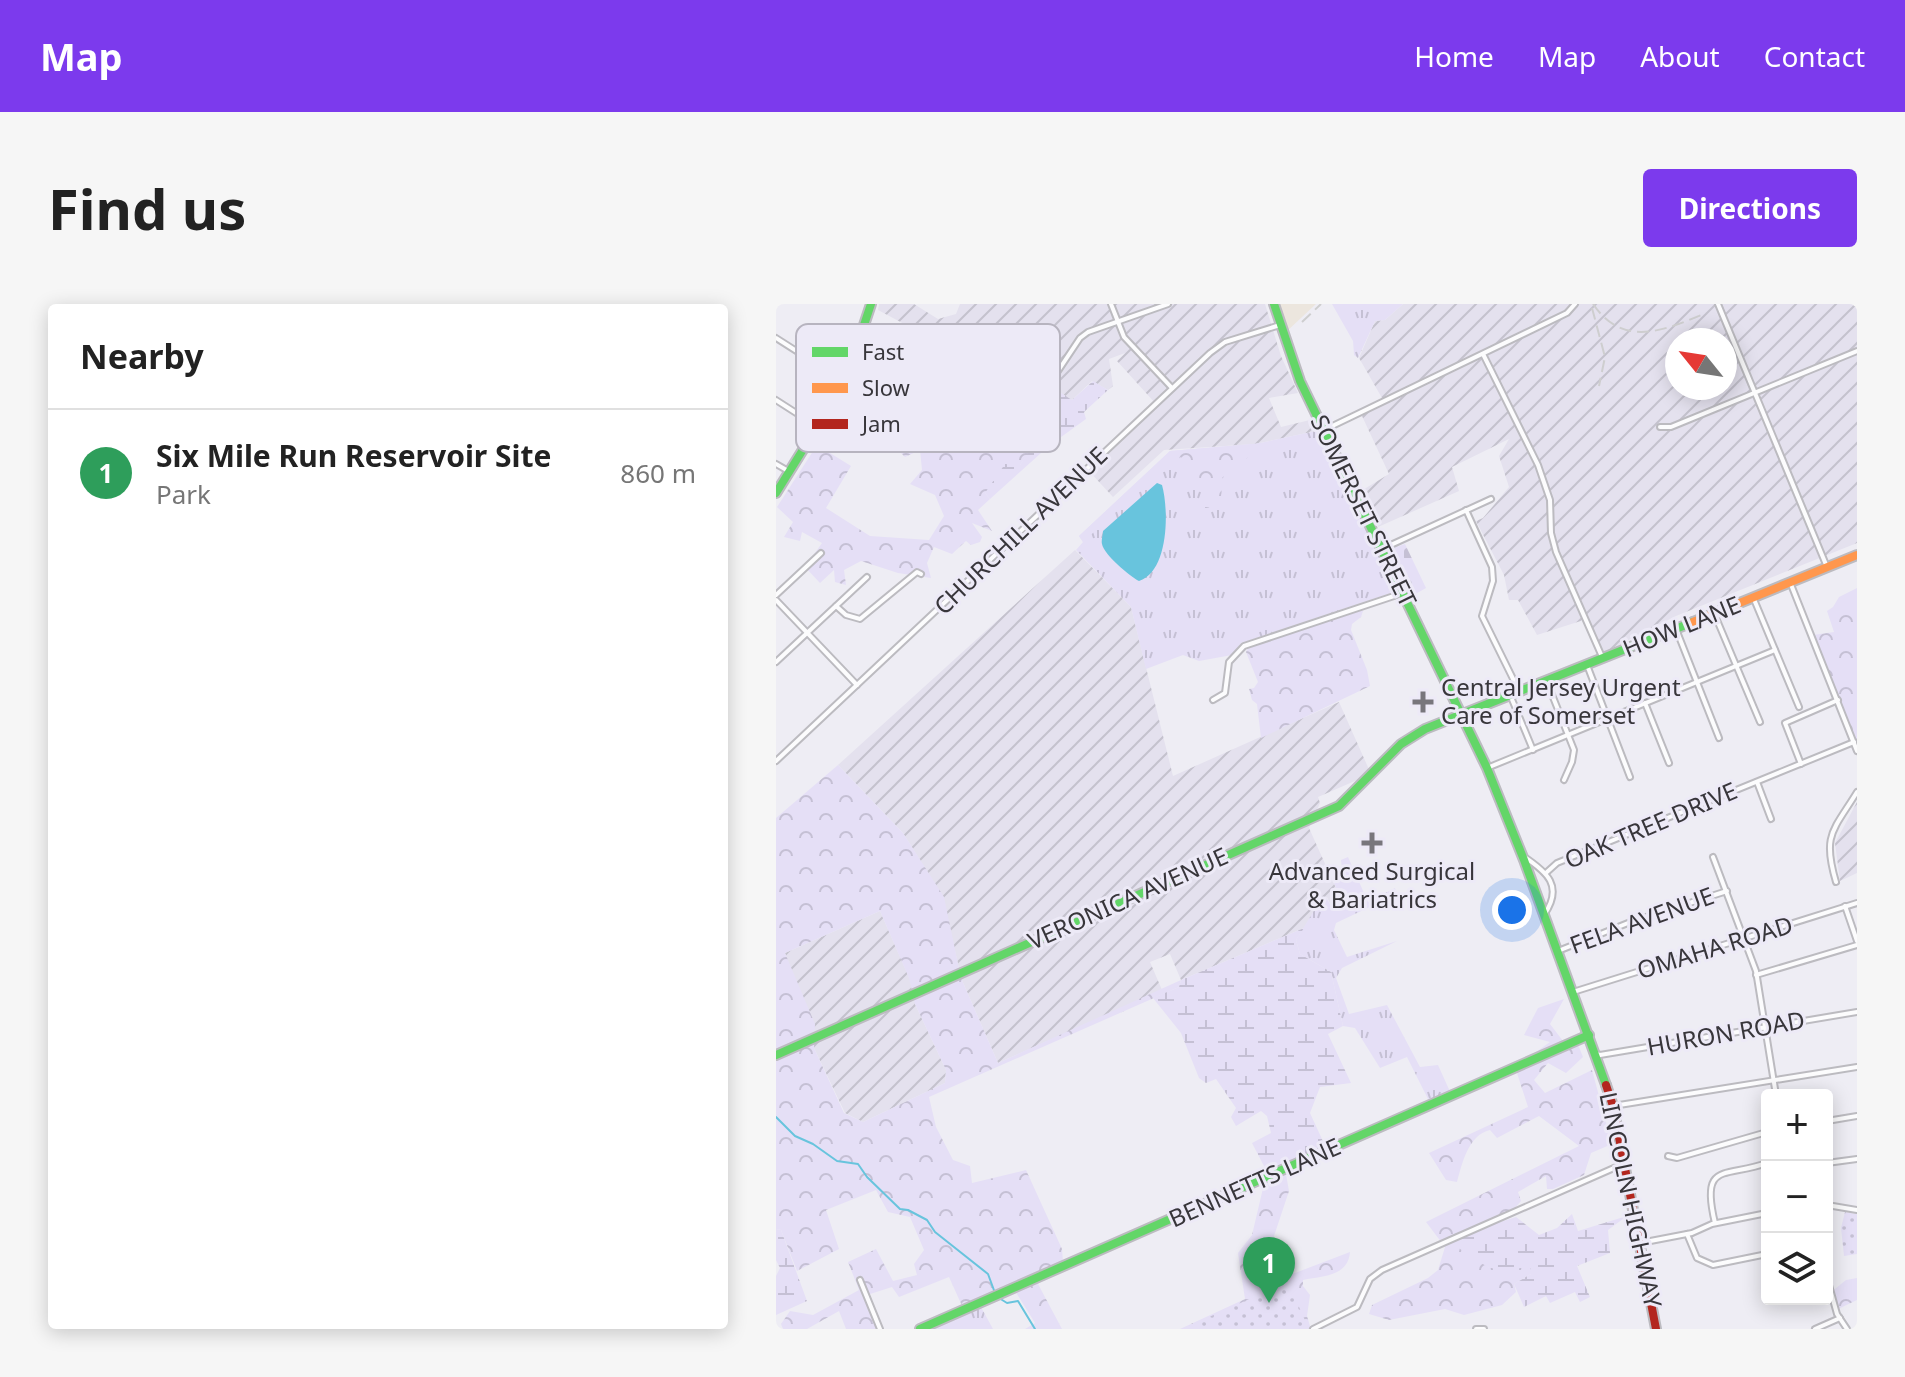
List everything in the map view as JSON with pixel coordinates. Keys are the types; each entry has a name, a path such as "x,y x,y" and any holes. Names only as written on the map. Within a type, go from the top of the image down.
{"main road":[{"path":"864,324 871,304"},
{"name":"SOMERSET STREET","path":"1274,304 1300,381 1461,714"},
{"path":"776,493 802,452"},
{"name":"HOW LANE","path":"1461,714 1511,697 1857,555"},
{"name":"LINCOLN HIGHWAY","path":"1461,714 1487,768 1522,856 1613,1106 1656,1329"},
{"name":"VERONICA AVENUE","path":"776,1055 1339,806 1361,789 1402,743 1461,714"},
{"name":"BENNETTS LANE","path":"920,1329 1589,1035"}],"street":[{"path":"1111,304 1130,345 1172,388"},
{"path":"1060,368 1080,338 1088,332 1152,307 1168,304"},
{"path":"1324,430 1567,313 1575,304"},
{"path":"1718,304 1827,567"},
{"name":"CHURCHILL AVENUE","path":"776,761 1218,346 1280,325"},
{"path":"776,338 796,351"},
{"path":"1660,427 1671,427 1857,351"},
{"path":"1483,354 1538,465 1550,500 1551,533 1561,566 1603,659"},
{"path":"776,400 796,413"},
{"path":"776,464 790,472"},
{"path":"1382,549 1491,499"},
{"path":"1466,510 1492,567 1493,581 1482,616 1520,693"},
{"path":"821,553 776,597 857,685"},
{"path":"836,606 846,615 860,619 917,572 921,574"},
{"path":"776,662 867,577"},
{"path":"1790,582 1857,751"},
{"path":"1213,700 1225,693 1229,662 1244,646 1403,593"},
{"path":"1753,597 1799,707"},
{"path":"1714,613 1760,722"},
{"path":"1676,629 1719,738"},
{"path":"1487,768 1775,650"},
{"path":"1587,665 1630,777"},
{"path":"1547,682 1574,751 1564,780"},
{"path":"1511,697 1533,750"},
{"path":"1801,764 1785,723 1838,700"},
{"path":"1645,703 1669,763"},
{"name":"OAK TREE DRIVE","path":"1547,872 1557,863 1854,742"},
{"path":"1757,782 1771,819"},
{"path":"1836,882 1829,843 1857,792"},
{"name":"OAK TREE DRIVE","path":"1522,856 1547,872 1552,883 1544,915"},
{"path":"1713,857 1756,975 1775,1089"},
{"name":"FELA AVENUE","path":"1558,951 1633,921 1727,891"},
{"name":"OMAHA ROAD","path":"1573,992 1857,903"},
{"path":"1756,975 1857,943 1845,906"},
{"name":"HURON ROAD","path":"1596,1054 1857,1012"},
{"path":"1613,1106 1857,1067"},
{"path":"1833,1120 1857,1116"},
{"path":"1668,1156 1677,1158 1761,1134"},
{"path":"1833,1162 1857,1159"},
{"path":"1313,1329 1357,1307 1370,1279 1382,1270 1625,1163"},
{"path":"1715,1223 1709,1191 1719,1175 1761,1164"},
{"path":"1833,1206 1857,1210"},
{"path":"1640,1243 1761,1214"},
{"path":"1687,1234 1700,1260 1713,1265 1761,1255"},
{"path":"860,1280 880,1329"},
{"path":"1833,1298 1847,1329"},
{"path":"1815,1329 1840,1318"},
{"path":"1476,1329 1484,1329"}],"shaded area":[{"path":"879,304 914,304 938,319 956,314 960,304 1265,304 1281,356 1298,393 1269,398 1281,427 1310,420 1316,431 1255,444 1164,450 1113,497 1087,469 1156,404 1117,361 1125,353 1109,359 1113,386 1108,390 1092,381 1072,400 1060,393 1060,324 904,324 878,310"},
{"path":"1277,304 1316,304 1286,332"},
{"path":"1403,304 1857,304 1857,543 1676,616 1603,653 1587,619 1537,635 1518,600 1509,600 1504,575 1476,521 1483,518 1509,487 1499,456 1509,439 1452,467 1459,491 1378,527 1361,491 1389,474 1362,416 1382,398 1359,358 1375,321 1385,320"},
{"path":"1075,550 1131,607 1173,776 1339,702 1371,774 1318,797 1320,803 1309,828 1344,906 1334,912 1327,897 1321,899 1304,928 1181,980 1170,954 1150,962 1162,990 998,1063 961,978 943,897 903,833 838,765"},
{"path":"1857,802 1857,873 1840,881 1835,843"},
{"path":"880,911 915,991 915,1004 946,1070 945,1083 863,1122 845,1113 814,1048 814,1033 785,953"}],"green space":[{"path":"1332,304 1403,304 1385,320 1375,321 1358,358 1354,355 1353,341"},
{"path":"1093,381 1108,390 1084,412 1086,419 1060,438 1060,392 1072,400"},
{"path":"1316,431 1397,591 1241,643 1232,655 1199,661 1183,655 1146,669 1131,607 1076,550 1083,542 1079,536 1170,451 1255,444"},
{"path":"1263,443 1268,446 1236,464 1222,478 1221,508 1205,508 1204,483 1181,457 1161,471 1083,542 1079,536 1170,451"},
{"path":"812,452 828,452 851,466 826,508 870,536 929,540 944,516 935,495 910,484 922,470 920,452 1029,452 1020,465 985,493 990,499 978,510 992,531 972,523 982,537 980,542 971,545 966,541 952,554 934,547 927,563 931,578 898,573 861,561 844,570 846,585 835,582 834,570 820,583 805,567 822,543 802,532 800,541 784,537 793,522 777,507"},
{"path":"1028,452 1042,452 990,499 985,493 1005,464 1020,465"},
{"path":"1405,544 1426,588 1410,597 1387,550"},
{"path":"1857,588 1857,749 1813,635 1834,632 1827,611 1839,597"},
{"path":"1358,609 1363,611 1361,617 1352,624 1351,630 1370,686 1261,738 1257,704 1252,700 1249,689 1258,682 1246,652 1249,646"},
{"path":"838,765 903,833 944,897 961,978 998,1063 1181,980 1179,987 929,1097 936,1127 953,1160 970,1166 972,1183 1026,1170 1062,1249 1063,1262 1038,1284 1062,1329 1025,1329 1035,1323 1012,1286 963,1308 949,1277 899,1297 892,1287 867,1295 881,1329 846,1329 839,1311 807,1329 783,1329 781,1324 790,1311 813,1315 859,1290 848,1262 876,1249 893,1281 917,1275 914,1264 924,1250 910,1217 888,1212 876,1190 826,1210 839,1249 797,1271 781,1230 776,1229 776,818","holes":["880,911 909,978 915,1004 946,1070 945,1083 863,1122 844,1113 814,1048 815,1024 785,953"]},
{"path":"1348,857 1368,902 1395,888 1397,894 1336,923 1334,930 1347,957 1397,941 1342,968 1336,978 1349,1014 1387,1005 1420,1067 1438,1065 1452,1096 1431,1105 1407,1057 1380,1068 1355,1028 1343,1026 1331,972 1300,954 1296,940 1321,899 1326,897 1334,911 1344,906 1334,883 1343,878 1341,860"},
{"path":"1304,928 1296,940 1300,954 1331,972 1343,1026 1328,1034 1351,1083 1320,1087 1310,1113 1327,1150 1318,1155 1313,1146 1298,1159 1265,1168 1252,1143 1271,1133 1267,1116 1261,1111 1236,1126 1231,1117 1236,1108 1216,1079 1206,1083 1199,1078 1181,1033 1153,998 1179,987 1181,980"},
{"path":"1564,999 1550,1024 1563,1041 1577,1042 1583,1057 1566,1073 1548,1063 1534,1080 1545,1093 1592,1070 1612,1144 1591,1153 1584,1175 1553,1189 1547,1189 1546,1176 1518,1192 1521,1201 1514,1209 1456,1236 1489,1268 1531,1268 1531,1274 1514,1284 1516,1292 1502,1305 1464,1315 1445,1309 1389,1320 1369,1314 1372,1305 1438,1270 1445,1247 1426,1222 1579,1146 1539,1116 1497,1138 1490,1130 1482,1133 1467,1151 1457,1182 1446,1180 1429,1153 1528,1107 1515,1067 1550,1042 1524,1035 1538,1008"},
{"path":"1286,1174 1289,1191 1263,1269 1269,1278 1295,1273 1350,1252 1339,1271 1303,1280 1303,1286 1310,1295 1307,1316 1310,1326 1325,1329 1180,1329 1245,1299 1238,1253 1252,1235 1264,1184"},
{"path":"1845,1212 1857,1214 1857,1254 1844,1256 1841,1228"},
{"path":"1572,1214 1578,1231 1627,1216 1608,1230 1610,1253 1577,1266 1590,1297 1580,1302 1575,1292 1550,1303 1546,1296 1524,1307 1514,1284 1531,1274 1531,1268 1489,1268 1460,1249 1456,1236 1516,1217 1539,1235 1557,1228"},
{"path":"776,1229 781,1230 807,1301 776,1315 776,1276 780,1268 776,1260"},
{"path":"1857,1278 1857,1300 1836,1310 1833,1291 1846,1280"},
{"path":"1288,1282 1307,1325 1297,1329 1182,1329"},
{"path":"981,1307 993,1329 928,1329"}],"water":[{"path":"1157,483 1162,485 1166,509 1164,539 1156,565 1149,575 1139,581 1107,554 1102,544 1103,531"}],"waterway":[{"path":"776,1117 795,1136 837,1161 858,1164 900,1209 927,1220 935,1232 988,1274 995,1293"},
{"path":"999,1298 1007,1303 1018,1301 1035,1329"}],"railway":[{"path":"1302,322 1321,304"},
{"path":"1593,304 1605,318 1618,327 1632,331 1660,329 1706,313"},
{"path":"1592,308 1605,357 1599,386"}],"traffic: fast":[{"path":"864,324 871,304"},
{"path":"1274,304 1300,381 1487,768 1606,1085"},
{"path":"776,493 801,452"},
{"path":"776,1055 1339,806 1401,744 1425,729 1693,622"},
{"path":"920,1329 1589,1035"}],"traffic: slow":[{"path":"1693,622 1857,555"}],"traffic: jam":[{"path":"1606,1085 1613,1106 1656,1329"}],"place":[{"name":"Central Jersey Urgent Care of Somerset","path":"1423,702"},
{"name":"Advanced Surgical & Bariatrics","path":"1372,843"},
{"name":"Six Mile Run Reservoir Site","path":"1269,1303"}]}
